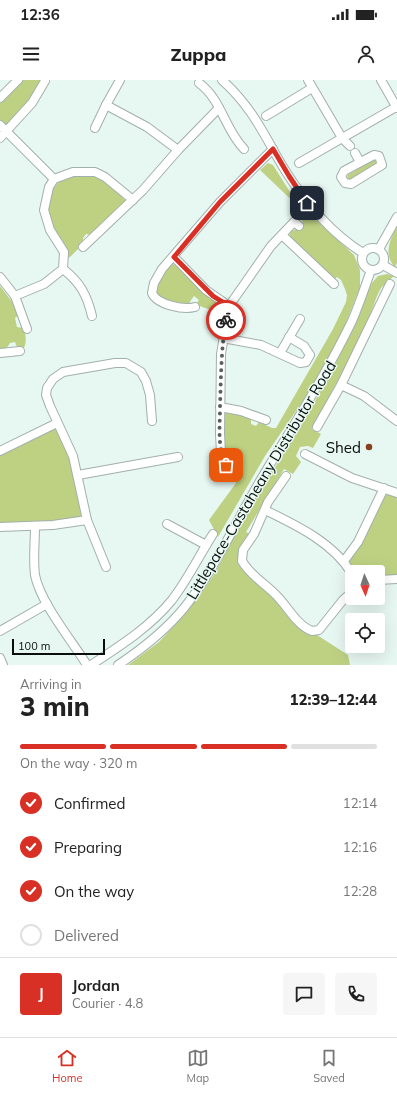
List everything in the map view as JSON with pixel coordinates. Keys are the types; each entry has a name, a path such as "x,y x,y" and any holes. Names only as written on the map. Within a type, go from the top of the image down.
{"street":[{"path":"0,98 18,80"},
{"path":"95,128 120,80"},
{"path":"308,80 342,138 352,149 360,162"},
{"path":"299,163 397,108 381,80"},
{"path":"0,138 32,103 45,81"},
{"path":"225,81 253,114 300,194 314,211 339,236 363,253"},
{"path":"200,82 212,94 233,135 244,149"},
{"path":"266,116 312,88"},
{"path":"106,105 147,127 178,150"},
{"path":"83,247 87,239 132,200 219,108"},
{"path":"0,125 54,179"},
{"path":"195,307 162,302 153,296 152,288 156,279 220,202 273,149"},
{"path":"375,154 379,156 382,164 381,167 351,184 345,183 342,175 360,162 375,154"},
{"path":"15,296 44,284 63,269 64,252 46,223 44,210 49,187 54,179 73,172 95,172 105,176 132,200"},
{"path":"379,249 397,217"},
{"path":"231,474 221,449 220,407 220,372 223,338 229,306 271,246 294,222 299,226"},
{"path":"282,235 334,284"},
{"path":"372,248 379,249 384,254 383,265 378,270 371,270 362,264 363,253 372,248"},
{"path":"174,257 213,296 229,306"},
{"path":"383,265 397,272"},
{"path":"63,269 75,278 82,288 88,299 92,316"},
{"name":"Littlepace-Castaheany Distributor Road","path":"118,665 160,633 179,614 199,587 331,362 352,320 371,270"},
{"path":"0,277 15,296 22,310 26,329"},
{"path":"317,427 341,385 390,284"},
{"path":"280,353 300,319"},
{"path":"223,338 261,345 303,363 308,360 310,355 308,350 289,337"},
{"path":"0,353 20,351"},
{"path":"106,567 87,520 73,456 57,423 46,395 46,388 53,379 63,372 122,362 132,365 144,375 148,387 152,421"},
{"path":"341,385 364,396 397,421"},
{"path":"220,407 241,411 266,420"},
{"path":"0,451 57,423"},
{"path":"305,454 352,478 397,493"},
{"path":"78,475 150,464 178,457"},
{"path":"286,476 264,510 254,534 243,550 242,562 255,578 276,594 307,629 316,631 324,625 345,598"},
{"path":"344,561 358,542 384,488"},
{"path":"264,510 297,526 344,561 346,565"},
{"path":"0,527 35,526 87,520"},
{"path":"167,524 206,545"},
{"path":"35,526 36,576 47,604 87,665"},
{"path":"91,665 126,642 158,615 183,584 213,534"},
{"path":"385,580 397,579"},
{"path":"0,631 47,604"},
{"path":"0,658 3,665"}],"green space":[{"path":"23,80 40,80 40,83 27,105 6,125 0,122 0,103"},
{"path":"373,160 376,160 376,165 350,180 347,179 348,175"},
{"path":"268,163 273,165 300,208 260,170"},
{"path":"90,174 108,183 126,201 91,235 86,234 83,238 84,243 68,258 64,247 50,222 48,205 50,196 59,182 65,178 76,175"},
{"path":"297,210 316,220 354,255 360,270 360,287 343,330 316,382 265,456 218,537 209,520 236,483 233,469 237,464 234,459 226,458 223,447 225,412 236,412 251,419 251,424 256,426 259,422 272,428 276,428 333,329 346,302 347,295 341,280 337,277 335,279 331,278 289,237 291,231 298,229 303,223"},
{"path":"397,226 397,263 395,267 389,257 389,247"},
{"path":"172,264 177,265 224,309 221,324 213,311 196,304 199,300 194,296 189,303 185,304 159,298 155,291 161,275"},
{"path":"387,274 394,276 381,288 364,331 312,429 321,434 313,448 308,446 300,447 296,456 301,462 293,474 284,469 246,532 250,534 239,551 238,560 247,573 270,593 309,633 317,635 348,655 350,665 128,665 159,642 202,592 215,573 244,517 302,424 334,367 372,283 378,276"},
{"path":"0,286 16,307 19,315 15,318 17,327 23,328 25,335 26,343 24,348 17,347 15,342 10,343 6,349 0,350"},
{"path":"53,428 58,430 68,452 83,513 79,518 49,522 0,524 0,455"},
{"path":"388,494 397,497 397,576 385,577 385,565 351,565 350,563 350,559 367,532 385,495"}],"way so far":[{"path":"226,320 220,372 220,440 223,458 226,465"}],"place":[{"name":"Shed","path":"369,447"}],"route":[{"path":"226,320 229,306 215,298 206,290 174,257 220,202 273,149 307,203"}]}
